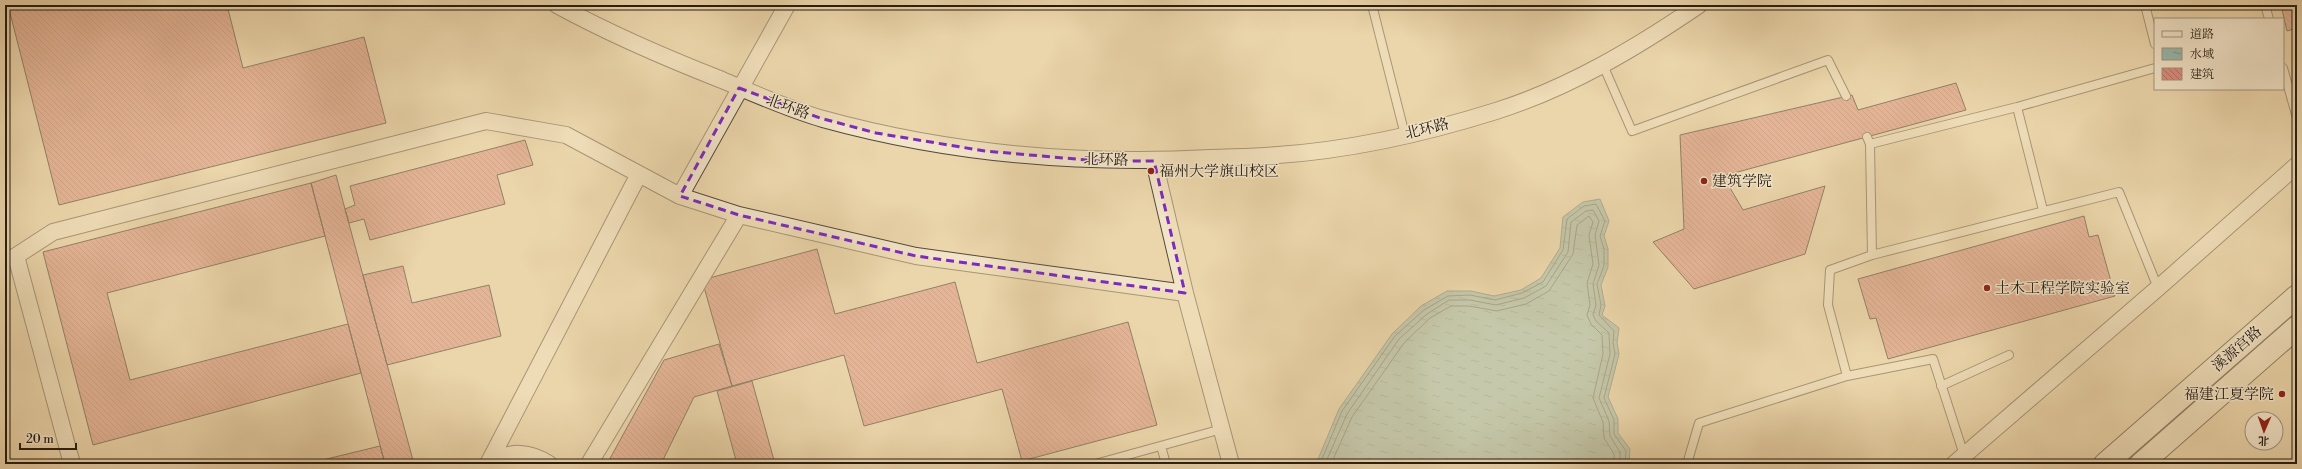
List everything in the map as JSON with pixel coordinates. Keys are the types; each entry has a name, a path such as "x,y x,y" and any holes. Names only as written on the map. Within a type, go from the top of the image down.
{"main road":[{"name":"溪源宫路","path":"2105,464 2297,296"},
{"name":"溪源宫路","path":"2141,464 2297,327"}],"street":[{"name":"北环路","path":"557,5 636,44 739,88 820,118 876,133 930,143 1042,157 1098,161 1154,161 1280,155 1334,149 1405,135 1498,110 1552,89 1603,65 1651,38 1699,5"},
{"path":"680,196 739,88 787,5"},
{"path":"72,464 11,257 53,232 486,122 566,134 680,196 739,215 916,256 1185,293"},
{"path":"1154,161 1185,293 1231,464"},
{"path":"1959,459 2158,288 2297,165"},
{"path":"488,464 639,174"},
{"path":"589,464 739,215"},
{"path":"492,464 510,454 524,454 538,457 549,464"}],"lane":[{"path":"1372,5 1405,135"},
{"path":"2145,5 2154,40"},
{"path":"2265,5 2269,18"},
{"path":"1603,65 1632,131 1828,60 1846,96"},
{"path":"1872,255 1869,140 2017,107 2154,68"},
{"path":"2284,72 2297,118"},
{"path":"2017,107 2042,210"},
{"path":"1847,376 1828,305 1830,270 1872,255 2042,210 2119,192 2158,288"},
{"path":"1942,386 2009,355"},
{"path":"1687,464 1699,423 1847,376 1933,359 1942,386 1959,459"},
{"path":"1095,464 1222,429"},
{"path":"1161,446 1166,464"}],"highlighted area":[{"path":"739,88 820,118 876,133 985,151 1098,161 1154,161 1185,293 916,256 739,215 680,196"}],"water":[{"path":"1600,199 1609,221 1604,236 1608,249 1608,267 1601,285 1605,306 1602,315 1619,328 1617,343 1619,354 1608,397 1618,419 1618,433 1630,449 1629,464 1316,464 1339,409 1392,334 1421,306 1447,291 1471,291 1494,296 1521,290 1541,278 1560,248 1563,217 1583,202"}],"building":[{"path":"8,5 227,5 243,68 364,37 386,123 59,205"},
{"path":"2281,5 2297,5 2297,28 2287,31"},
{"name":"建筑学院","path":"1956,83 1966,110 1723,176 1743,210 1825,186 1805,254 1694,289 1653,242 1684,229 1680,135 1852,95 1858,110"},
{"path":"525,140 533,165 497,175 505,204 370,240 364,219 349,223 345,209 355,205 350,186"},
{"path":"336,175 414,464 385,464 311,183"},
{"path":"311,183 325,236 107,293 130,380 348,324 361,373 93,445 43,252"},
{"name":"土木工程学院实验室","path":"2084,216 2089,237 2098,235 2115,296 1888,359 1876,318 1870,319 1858,279"},
{"path":"817,249 835,314 955,282 977,363 1128,322 1157,425 1022,461 1002,389 864,426 844,355 732,386 702,280"},
{"path":"403,266 412,303 489,285 501,336 387,365 363,275"},
{"path":"719,344 732,386 694,397 661,464 607,464 664,360"},
{"path":"752,381 775,464 737,464 717,391"},
{"path":"380,446 385,464 306,464"}],"place":[{"name":"福州大学旗山校区","path":"1151,171"},
{"name":"建筑学院","path":"1704,181"},
{"name":"土木工程学院实验室","path":"1987,288"},
{"name":"福建江夏学院","path":"2282,394"}]}
